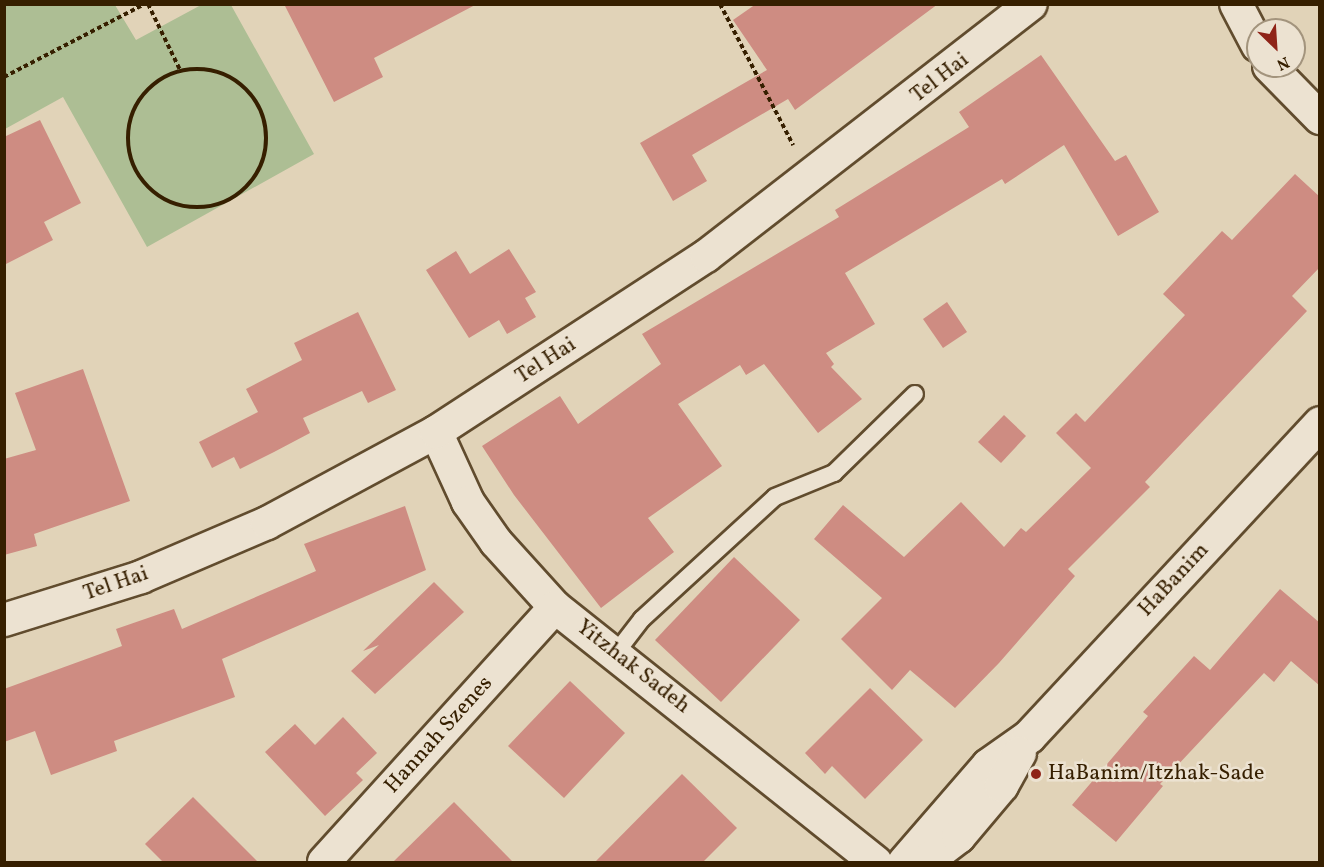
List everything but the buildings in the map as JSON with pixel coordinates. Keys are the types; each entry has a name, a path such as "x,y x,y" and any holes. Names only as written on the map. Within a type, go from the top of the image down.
{"street":[{"name":"Tel Hai","path":"4,620 141,577 267,523 436,432 706,256 810,178 1032,4"},
{"path":"1236,4 1246,23"},
{"path":"1281,78 1320,118"},
{"name":"HaBanim","path":"904,862 988,765 1029,736 1320,423"},
{"name":"Yitzhak Sadeh","path":"436,432 468,502 496,542 555,607 876,862"},
{"name":"Hannah Szenes","path":"324,862 555,607"},
{"name":"HaBanim","path":"924,862 958,836 1001,785 1029,736"}],"lane":[{"path":"615,654 642,619 775,497 834,473 915,394"}],"path":[{"path":"4,77 147,4 180,70"},
{"path":"720,4 810,178"},
{"path":"204,68 234,78 252,94 263,115 266,144 260,167 247,186 213,205 194,207 170,202 152,191 136,172 129,154 127,131 135,104 150,85 180,70 204,68"}],"green space":[{"path":"5,4 115,5 136,40 201,5 231,5 314,154 147,247 63,97 5,129"}],"place":[{"name":"HaBanim/Itzhak-Sade","path":"1036,774"}]}
